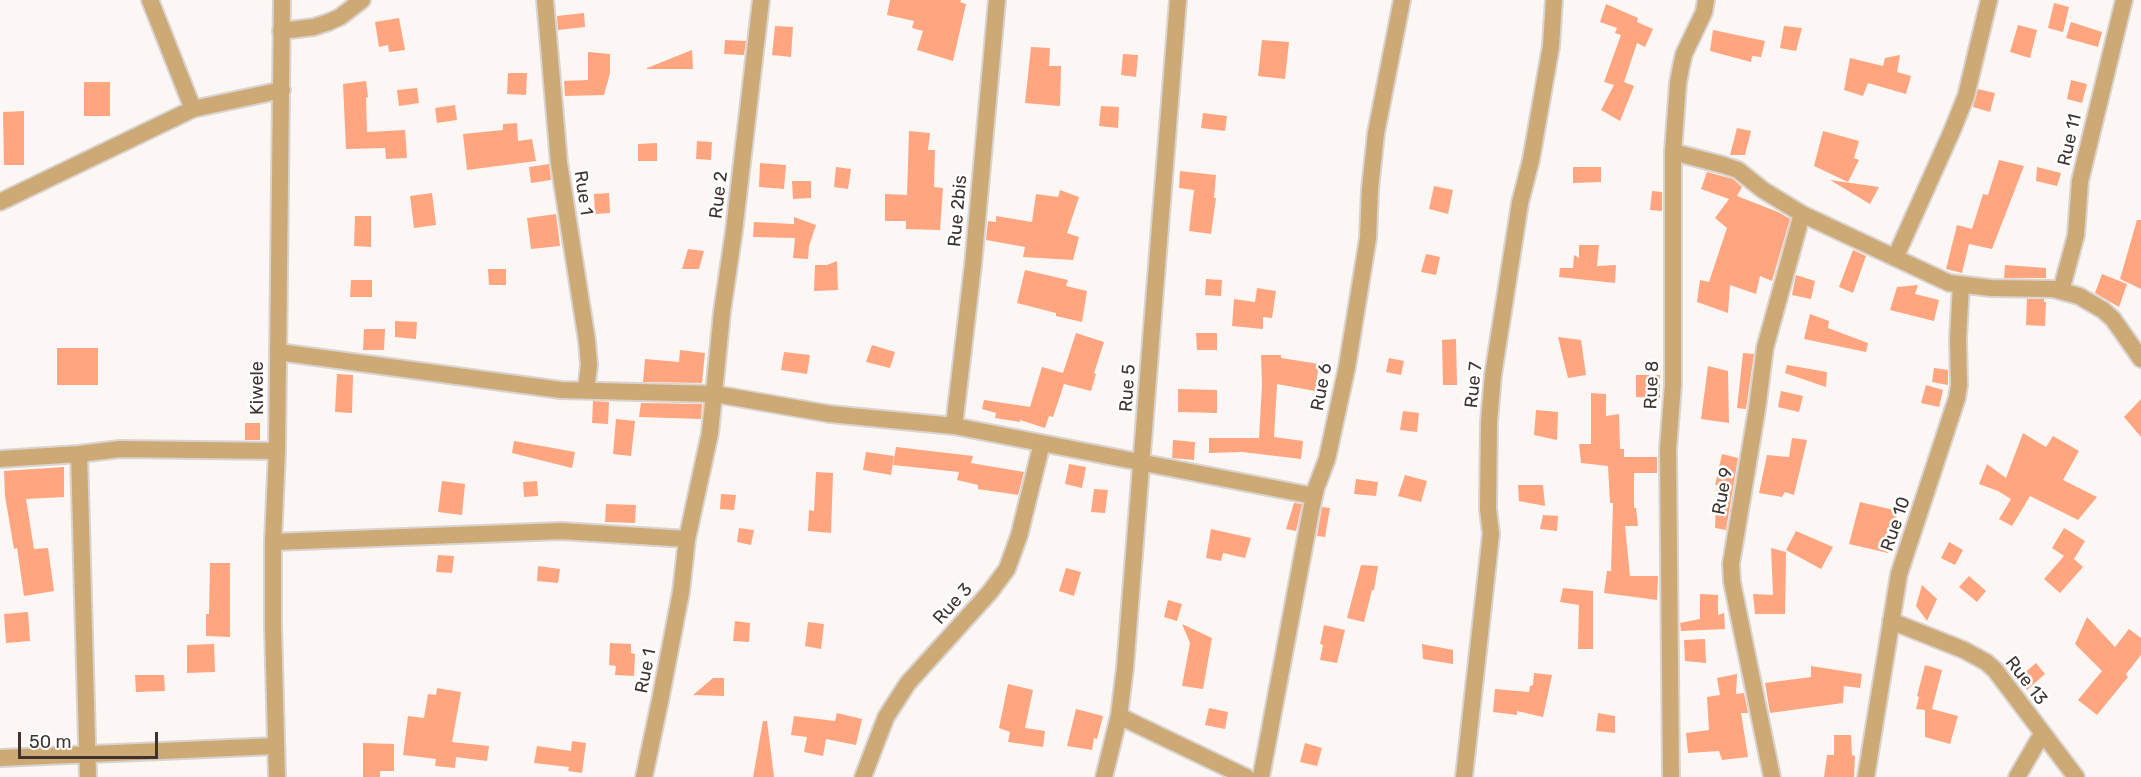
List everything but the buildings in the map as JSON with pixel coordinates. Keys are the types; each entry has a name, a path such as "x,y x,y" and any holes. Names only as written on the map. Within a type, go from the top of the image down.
{"street":[{"path":"150,0 194,109"},
{"name":"Kiwele","path":"277,777 273,542 277,451 282,0"},
{"path":"281,31 314,27 329,22 340,17 362,0"},
{"name":"Rue 1","path":"545,0 560,173 587,341 586,390"},
{"name":"Rue 2","path":"715,394 722,312 734,231 761,0"},
{"name":"Rue 2bis","path":"954,426 973,265 997,0"},
{"name":"Rue 5","path":"1104,777 1119,716 1142,462 1178,0"},
{"name":"Rue 6","path":"1261,777 1314,496 1327,459 1347,367 1368,238 1376,133 1402,0"},
{"name":"Rue 7","path":"1464,777 1491,534 1488,509 1489,422 1493,375 1520,203 1531,160 1551,46 1554,0"},
{"name":"Rue 8","path":"1671,777 1668,449 1673,384 1673,152 1678,83 1684,54 1704,12 1706,0"},
{"path":"1895,258 1966,96 1989,0"},
{"name":"Rue 11","path":"2061,291 2076,235 2080,182 2124,0"},
{"path":"0,202 194,109 282,90"},
{"path":"1673,152 1738,171 1763,190 1802,214 1949,283 1991,288 2040,288 2079,296 2103,310 2113,319 2141,359"},
{"name":"Rue 9","path":"1772,777 1734,593 1731,564 1767,341 1802,214"},
{"name":"Rue 10","path":"1866,777 1899,574 1958,398 1961,286"},
{"path":"278,352 516,385 586,390 715,394 830,414 954,426 1314,496"},
{"name":"Rue 1","path":"644,777 681,592 687,539 711,433 715,394"},
{"name":"Rue 3","path":"863,777 886,717 908,683 990,592 1007,569 1019,536 1042,443"},
{"path":"0,459 120,449 277,451"},
{"path":"79,454 88,777"},
{"path":"273,542 561,531 687,539"},
{"name":"Rue 13","path":"1891,621 1964,650 1986,662 1995,670 2076,777"},
{"path":"1119,716 1246,777"},
{"path":"2017,777 2042,734"},
{"path":"0,758 276,746"}]}
